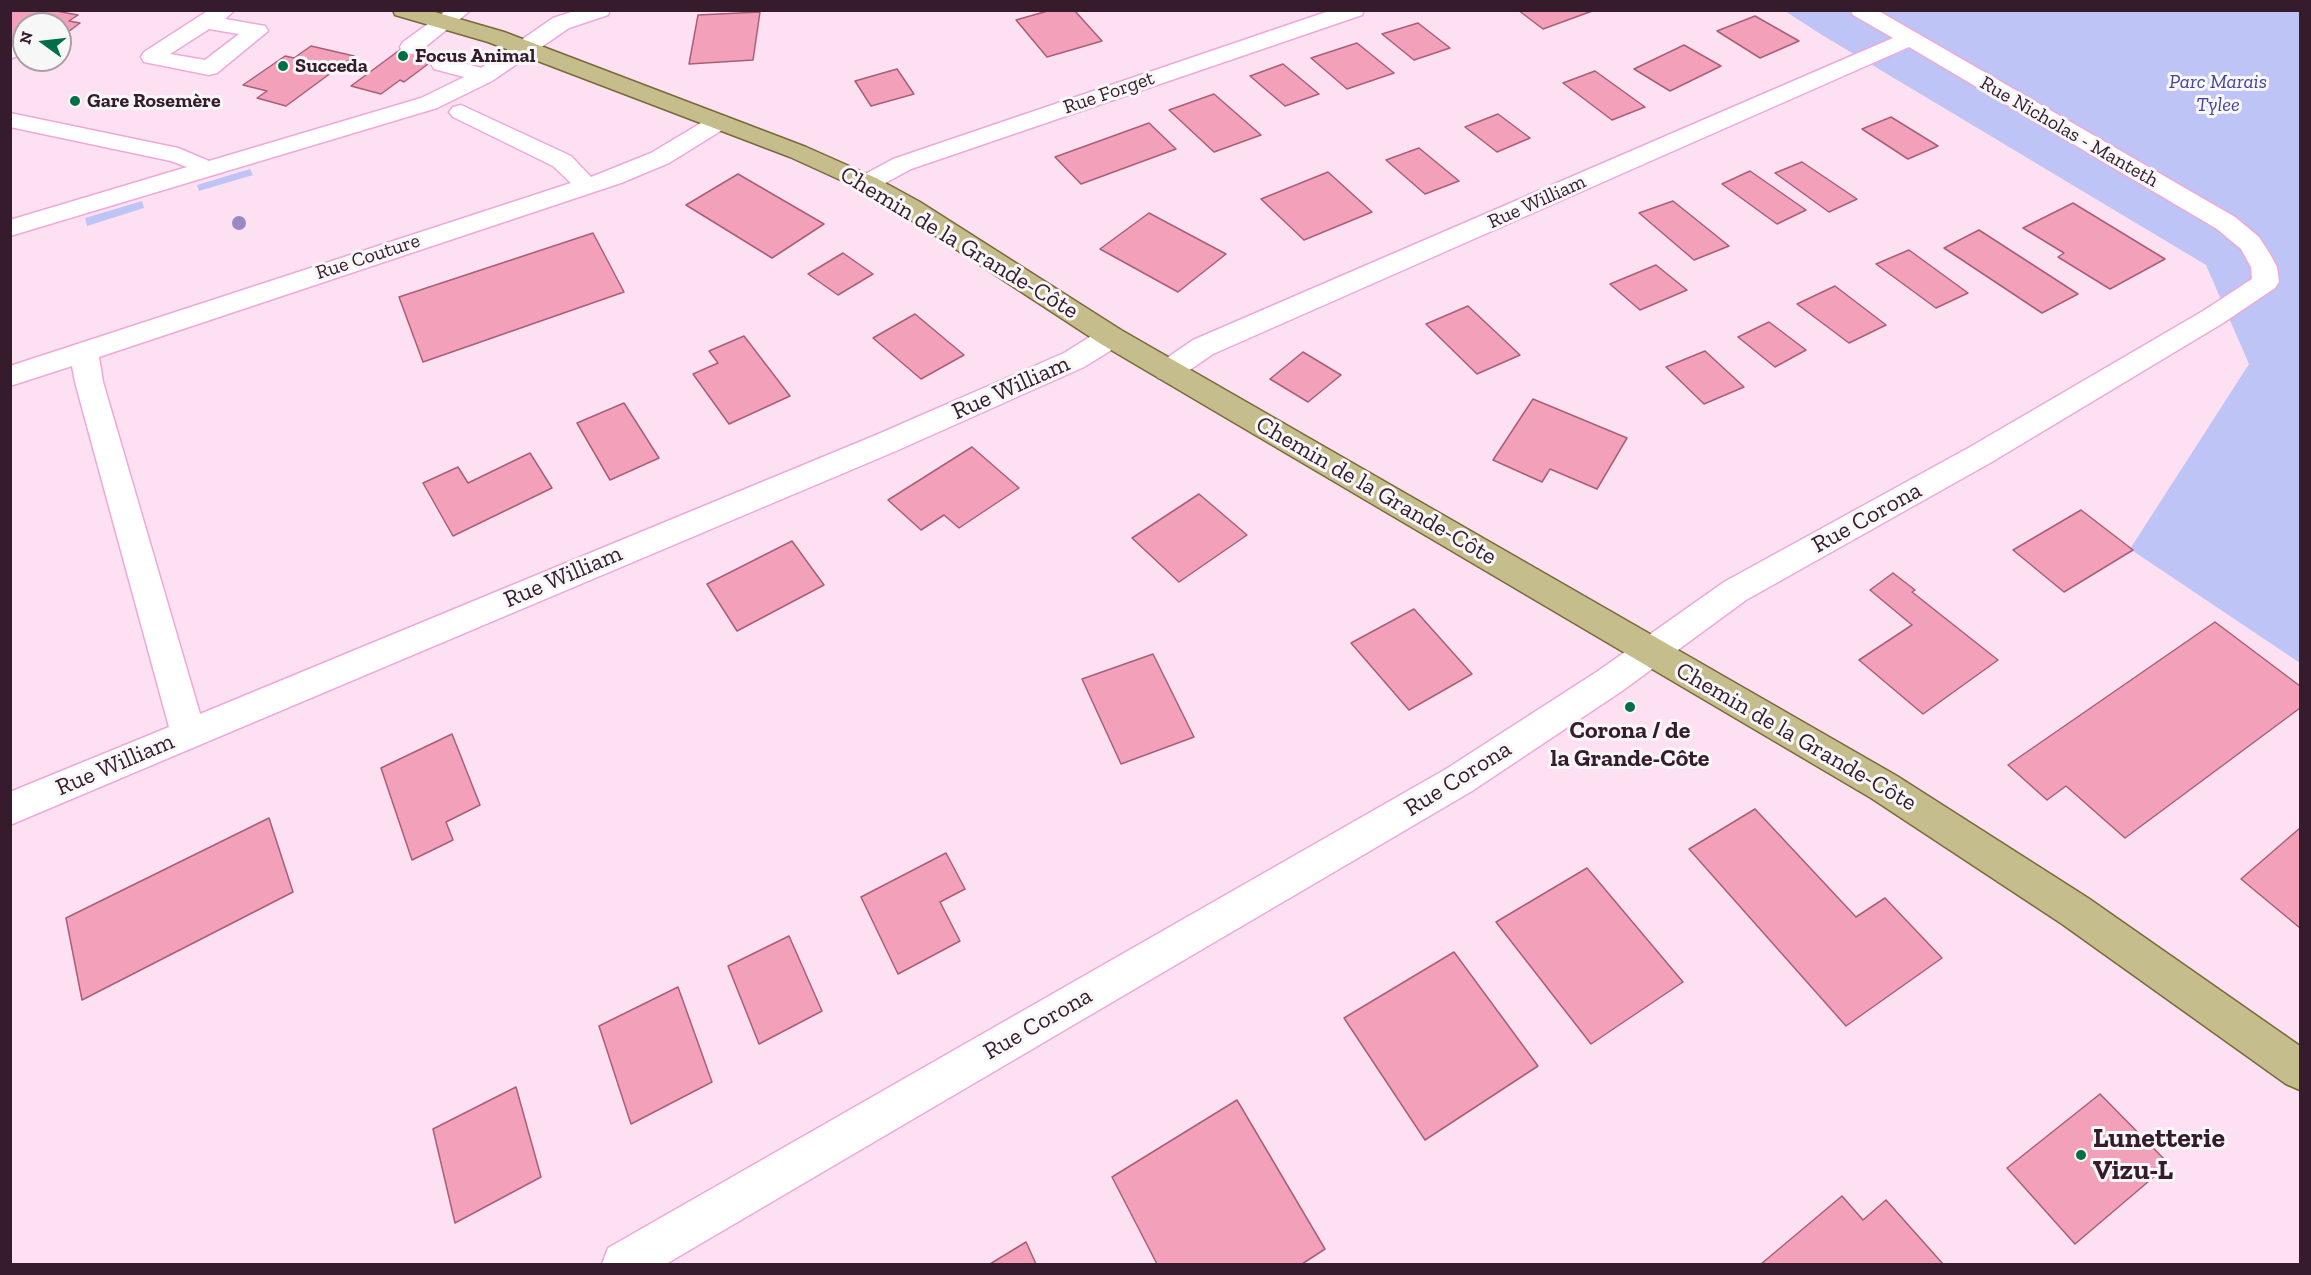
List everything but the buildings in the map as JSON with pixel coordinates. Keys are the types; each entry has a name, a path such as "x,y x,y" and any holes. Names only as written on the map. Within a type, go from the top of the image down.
{"main road":[{"name":"Chemin de la Grande-Côte","path":"403,10 453,16 525,48 798,152 867,183 911,208 1111,337 1168,371 1730,696 1937,820 2075,911 2301,1070"}],"street":[{"path":"206,22 225,10"},
{"path":"10,228 422,105 450,94 484,76 561,24 567,15 600,10"},
{"name":"Rue Forget","path":"867,183 902,164 1354,10"},
{"name":"Rue Nicholas - Manteth","path":"1861,10 2226,223 2250,243 2264,267"},
{"path":"411,47 453,16"},
{"name":"Rue William","path":"1168,371 1188,355 1203,347 1909,39"},
{"path":"442,64 484,76"},
{"path":"461,112 562,161 586,187"},
{"path":"10,120 178,155 198,163 203,169"},
{"name":"Rue Couture","path":"10,376 586,187 660,158 718,122"},
{"name":"Rue Corona","path":"624,1264 1460,780 1591,693 1735,591 1980,455 2248,296 2266,282 2264,267"},
{"name":"Rue William","path":"10,809 896,438 1074,360 1111,337"},
{"path":"84,351 89,382 188,734"}],"green space":[{"name":"Parc Marais Tylee","path":"1785,11 2300,11 2300,663 2130,549 2249,364 2206,265"},
{"path":"250,169 253,175 199,191 197,185"},
{"path":"142,201 144,208 87,226 85,218"}],"place":[{"name":"Focus Animal","path":"403,56"},
{"name":"Succeda","path":"283,66"},
{"name":"Gare Rosemère","path":"75,101"},
{"name":"Corona / de la Grande-Côte","path":"1630,707"},
{"name":"Lunetterie Vizu-L","path":"2081,1155"}]}
